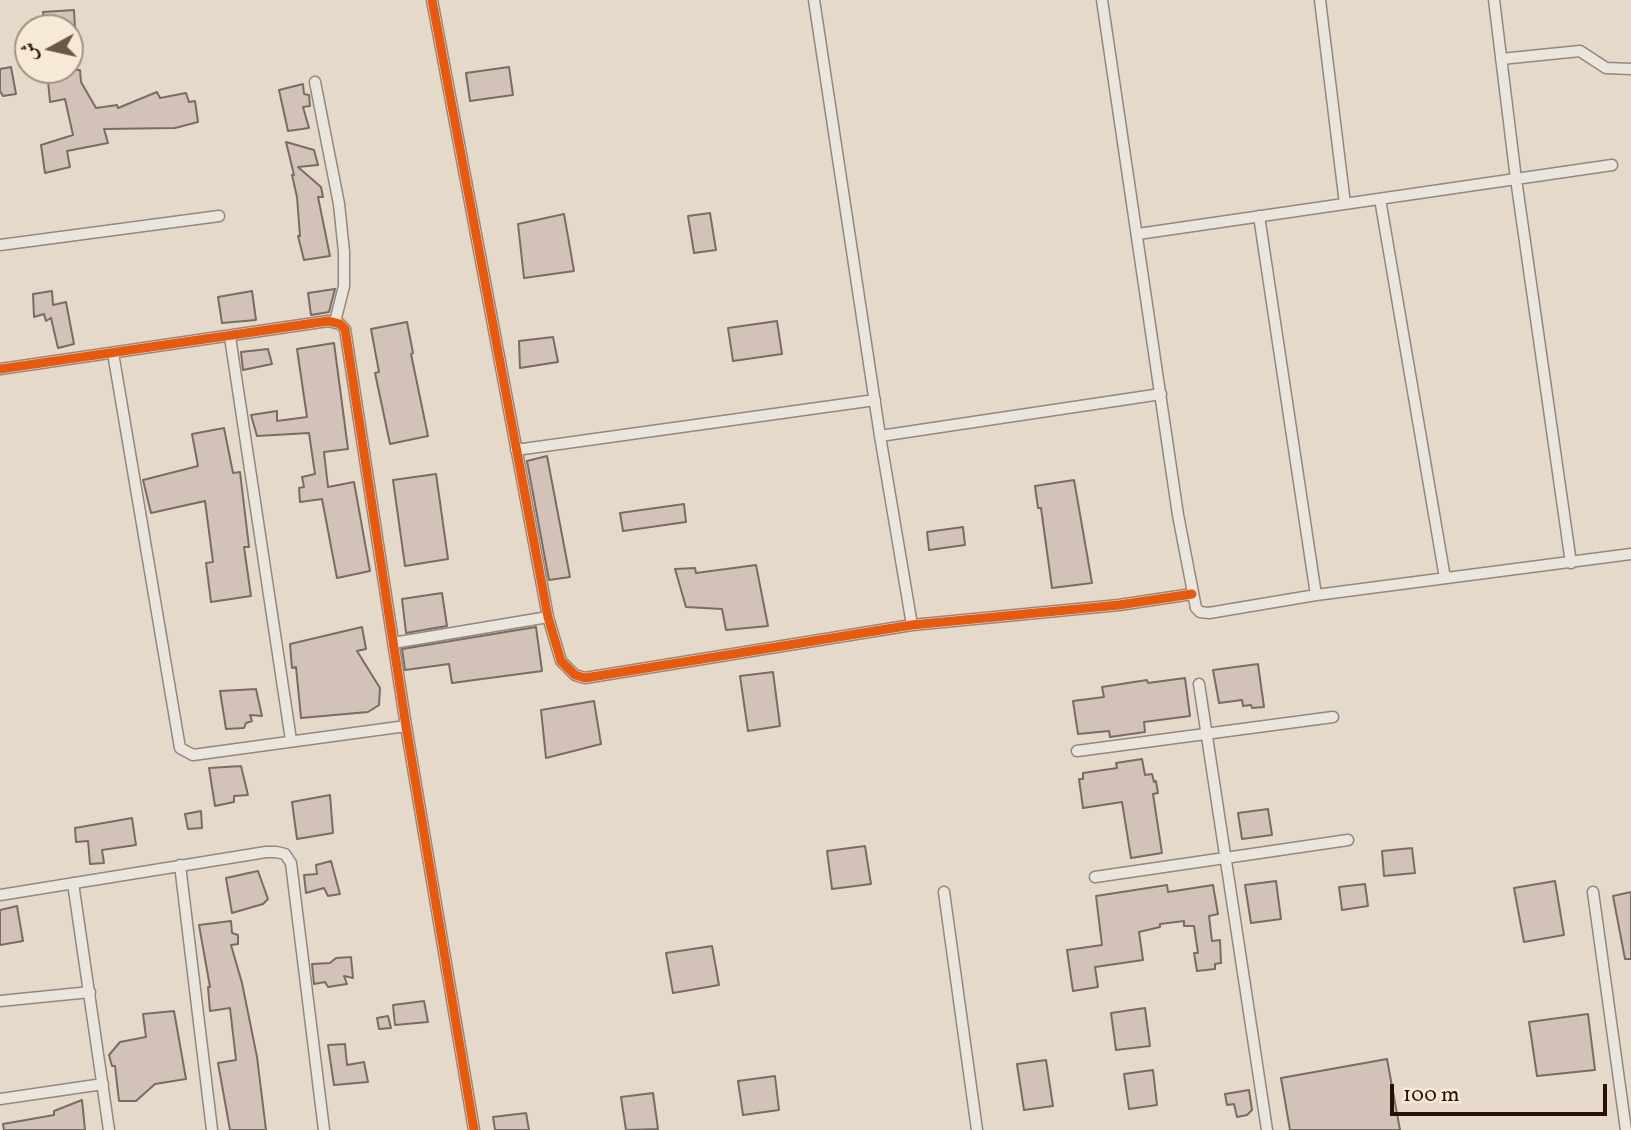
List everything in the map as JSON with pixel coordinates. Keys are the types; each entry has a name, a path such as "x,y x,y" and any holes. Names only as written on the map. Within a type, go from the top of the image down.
{"street":[{"path":"432,0 548,617 561,661 575,675 585,678 912,625 1119,605 1192,594"},
{"path":"814,0 880,436 912,625"},
{"path":"1102,0 1196,608 1204,613 1316,595 1631,554"},
{"path":"1320,0 1345,204"},
{"path":"1494,0 1516,179 1571,563"},
{"path":"1501,59 1580,51 1606,68 1631,69"},
{"path":"315,82 339,204 344,251 344,286 335,322"},
{"path":"1138,234 1612,165"},
{"path":"1380,199 1445,578"},
{"path":"0,245 219,216"},
{"path":"1259,216 1316,595"},
{"path":"0,369 328,321 345,329 406,726 474,1130"},
{"path":"230,337 290,740"},
{"path":"113,353 180,748 192,755 406,726"},
{"path":"880,436 1161,394"},
{"path":"516,450 875,400"},
{"path":"393,643 548,617"},
{"path":"1199,684 1267,1130"},
{"path":"1077,751 1332,717"},
{"path":"1096,877 1348,840"},
{"path":"0,895 180,865 281,852 291,863 324,1130"},
{"path":"180,865 212,1130"},
{"path":"73,883 109,1130"},
{"path":"944,892 977,1130"},
{"path":"1592,892 1626,1130"},
{"path":"0,1001 90,992"},
{"path":"0,1099 103,1084"}],"building":[{"path":"74,10 74,14 43,14"},
{"path":"11,67 16,94 3,96 0,91 0,69"},
{"path":"509,67 513,95 470,101 466,73"},
{"path":"48,84 82,84 96,108 117,105 118,108 157,92 160,98 186,93 189,102 195,101 198,122 175,128 104,129 108,143 67,151 70,167 45,173 41,145 73,135 65,99 50,102"},
{"path":"303,84 304,94 309,95 310,106 303,107 309,128 288,131 279,90"},
{"path":"286,142 314,150 318,165 298,167 321,187 323,197 318,197 330,256 304,260 298,236 294,175"},
{"path":"710,213 716,250 694,253 688,216"},
{"path":"564,214 574,271 524,278 518,224"},
{"path":"335,289 329,312 311,315 308,293"},
{"path":"52,291 53,305 66,302 74,344 58,348 51,318 46,321 44,314 34,317 33,294"},
{"path":"252,291 256,320 222,323 218,297"},
{"path":"777,321 782,354 733,361 728,328"},
{"path":"407,322 428,436 390,444 375,373 379,372 371,329"},
{"path":"553,337 558,362 520,368 519,341"},
{"path":"334,343 348,449 324,452 328,487 354,482 370,571 337,578 322,499 300,502 299,488 304,487 302,477 315,474 309,433 257,436 251,415 277,411 277,421 307,417 297,349"},
{"path":"268,349 272,364 243,370 241,352"},
{"path":"224,428 233,473 240,472 249,547 244,547 251,596 211,602 206,563 213,562 205,501 151,513 143,480 198,466 192,434"},
{"path":"547,456 570,577 549,580 527,461"},
{"path":"436,474 448,559 405,566 393,480"},
{"path":"1074,480 1092,583 1052,588 1041,508 1038,508 1035,486"},
{"path":"684,504 686,522 623,531 620,513"},
{"path":"963,527 965,545 929,550 927,532"},
{"path":"756,565 768,626 726,630 722,609 686,607 675,569 695,568 696,573"},
{"path":"442,593 447,626 406,633 402,599"},
{"path":"362,627 366,649 357,651 380,688 379,705 368,712 301,718 296,667 292,668 290,644"},
{"path":"536,627 542,671 452,683 449,664 405,670 402,649"},
{"path":"1258,664 1264,707 1243,706 1242,700 1219,703 1213,670"},
{"path":"773,672 780,726 748,731 740,676"},
{"path":"1185,678 1190,716 1144,722 1145,732 1110,737 1109,731 1078,734 1073,701 1104,697 1102,687 1147,680 1148,683"},
{"path":"256,689 262,716 250,715 252,721 246,723 244,728 226,729 220,691"},
{"path":"594,701 601,744 546,758 541,710"},
{"path":"1142,759 1145,775 1152,774 1154,782 1156,781 1158,793 1153,794 1162,853 1131,858 1122,802 1083,808 1079,779 1083,779 1083,773 1117,768 1116,763"},
{"path":"241,766 248,795 234,796 234,802 215,806 209,768"},
{"path":"330,795 333,833 297,839 292,802"},
{"path":"1268,809 1272,835 1242,839 1238,813"},
{"path":"201,811 202,828 188,829 185,814"},
{"path":"132,818 136,845 102,850 104,863 90,864 88,841 76,842 75,828"},
{"path":"865,846 871,884 832,889 827,851"},
{"path":"1412,848 1415,873 1384,876 1382,851"},
{"path":"331,861 340,894 328,896 324,888 306,893 304,875 317,874 316,865"},
{"path":"258,871 268,899 263,904 232,913 226,878"},
{"path":"1276,881 1281,919 1251,923 1245,885"},
{"path":"1555,881 1564,935 1524,942 1514,888"},
{"path":"1365,884 1368,906 1342,910 1339,887"},
{"path":"1167,885 1168,892 1213,885 1218,914 1209,916 1212,941 1220,940 1221,963 1215,964 1215,969 1197,971 1194,953 1198,953 1194,926 1184,926 1184,921 1160,924 1160,927 1139,932 1143,960 1095,967 1098,987 1073,991 1067,950 1102,945 1096,896"},
{"path":"1631,892 1631,959 1625,959 1613,896"},
{"path":"17,906 23,941 0,945 0,910"},
{"path":"231,921 232,933 238,935 238,944 231,945 242,983 257,1057 266,1130 230,1130 218,1063 236,1060 230,1008 210,1011 210,987 199,925"},
{"path":"712,946 719,985 673,993 666,953"},
{"path":"351,957 353,978 344,976 347,984 328,987 325,982 314,984 312,964 330,963 336,958"},
{"path":"424,1001 428,1022 395,1025 393,1005"},
{"path":"1145,1008 1150,1046 1116,1050 1111,1013"},
{"path":"174,1011 186,1079 155,1084 136,1101 119,1101 115,1066 112,1066 109,1055 120,1042 146,1037 143,1014"},
{"path":"1588,1014 1595,1070 1537,1076 1529,1022"},
{"path":"388,1016 391,1028 379,1029 377,1018"},
{"path":"345,1044 347,1065 364,1062 368,1082 334,1085 328,1045"},
{"path":"1387,1059 1400,1130 1290,1130 1281,1078"},
{"path":"1046,1060 1053,1106 1024,1110 1017,1064"},
{"path":"1153,1070 1157,1105 1129,1109 1124,1074"},
{"path":"775,1076 779,1110 743,1115 738,1081"},
{"path":"1249,1090 1252,1110 1247,1115 1237,1117 1234,1104 1227,1105 1225,1094"},
{"path":"653,1093 658,1129 626,1130 621,1097"},
{"path":"82,1100 85,1130 4,1130 3,1124 54,1115 54,1111"},
{"path":"526,1113 529,1130 495,1130 493,1117"}],"cycle path":[{"path":"432,0 548,617 561,661 575,675 585,678 912,625 1119,605 1192,594"},
{"path":"0,369 328,321 340,324 345,329 406,726 474,1130"}]}
